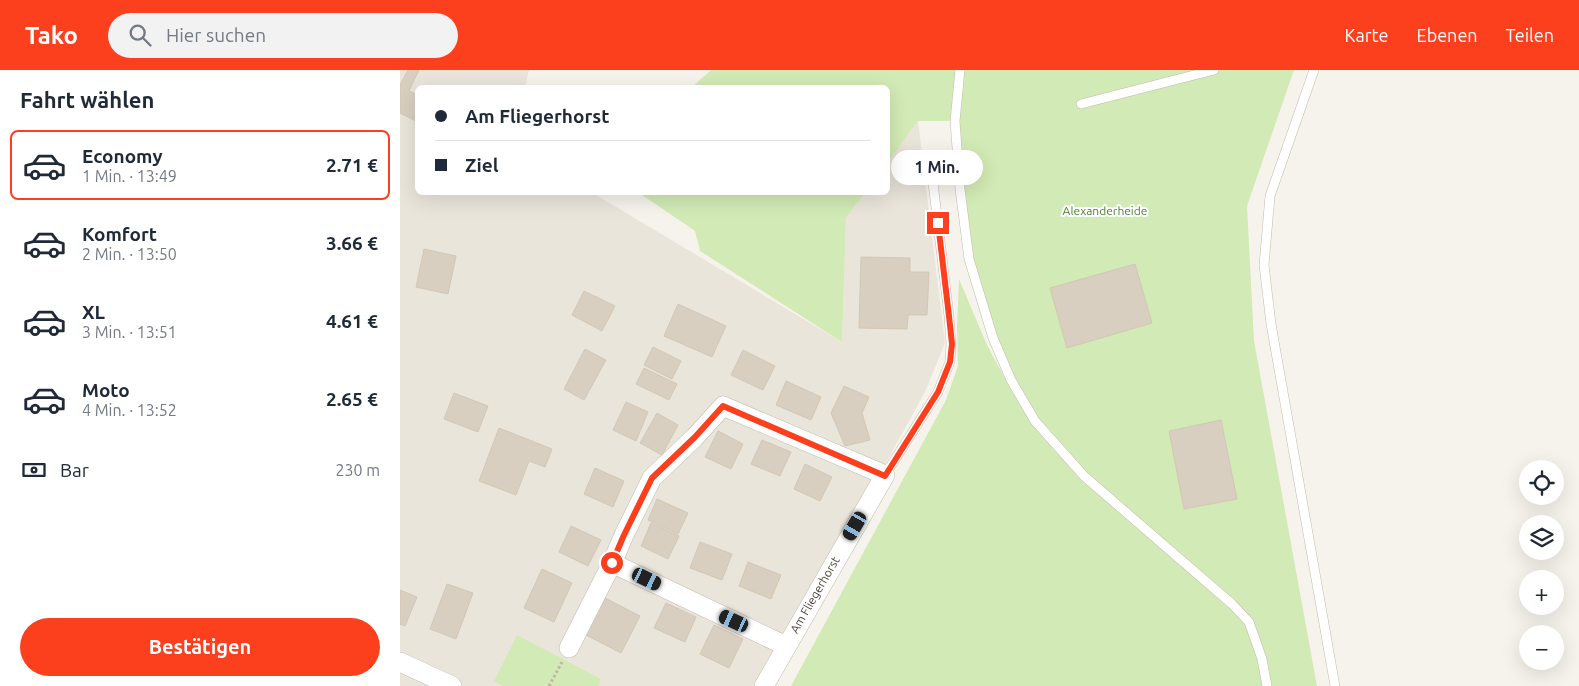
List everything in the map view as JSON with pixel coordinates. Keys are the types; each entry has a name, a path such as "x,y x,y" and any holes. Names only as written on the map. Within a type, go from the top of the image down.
{"street":[{"path":"569,648 652,478 695,437 723,406 885,476"},
{"name":"Am Fliegerhorst","path":"764,686 885,476"},
{"name":"Am Fliegerhorst","path":"612,563 786,646"},
{"path":"400,662 452,686"}],"lane":[{"path":"960,70 955,121 960,189 969,259 993,338 1011,380 1035,421 1084,476 1232,604 1249,622 1262,660 1267,686"},
{"path":"1081,104 1214,70"},
{"path":"1314,70 1270,196 1264,265 1271,324 1335,686"},
{"path":"885,476 938,392 950,362 952,344 930,158"}],"path":[{"path":"549,686 569,648"}],"shaded area":[{"path":"400,70 529,70 525,85 415,85 415,195 596,195 842,342 846,218 863,195 890,195 890,159 918,121 945,343 925,392 763,686 400,686"}],"green space":[{"name":"Alexanderheide","path":"711,70 1294,70 1247,206 1254,341 1317,686 791,686 946,400 958,366 959,279 987,345 1014,395 1011,380 969,259 955,121 918,121 890,159 890,85 694,85"},
{"path":"642,195 863,195 846,218 842,342 700,251 695,231"},
{"path":"517,635 601,679 598,686 503,686 494,681"}],"building":[{"path":"408,70 419,70 409,91 415,94 415,120 400,113 400,85"},
{"path":"424,249 456,256 448,294 416,287"},
{"path":"861,257 910,258 910,272 929,272 927,315 908,315 907,329 859,328"},
{"path":"1135,264 1152,323 1067,348 1050,288"},
{"path":"584,291 615,306 602,331 572,315"},
{"path":"678,304 726,326 712,357 664,336"},
{"path":"653,347 681,361 672,379 644,365"},
{"path":"585,349 606,360 584,400 564,389"},
{"path":"743,350 775,366 763,390 731,375"},
{"path":"644,368 677,384 669,400 636,384"},
{"path":"786,381 821,397 811,420 776,405"},
{"path":"844,386 869,397 862,413 870,440 845,446 831,413"},
{"path":"454,393 488,406 478,432 444,419"},
{"path":"626,402 648,412 636,441 613,430"},
{"path":"657,413 678,425 662,455 640,443"},
{"path":"1221,420 1237,499 1184,509 1169,431"},
{"path":"499,428 552,449 545,467 529,461 516,495 479,481"},
{"path":"718,431 743,444 731,469 705,457"},
{"path":"762,440 791,452 780,476 751,464"},
{"path":"805,464 832,477 820,501 794,489"},
{"path":"595,468 624,481 613,507 584,494"},
{"path":"657,499 688,513 678,534 648,520"},
{"path":"651,523 679,536 668,559 641,546"},
{"path":"571,526 601,540 588,566 559,552"},
{"path":"700,542 732,554 722,580 690,568"},
{"path":"748,562 781,575 771,599 739,586"},
{"path":"542,569 572,583 554,622 524,608"},
{"path":"447,584 473,593 456,639 430,629"},
{"path":"400,590 417,597 405,626 400,624"},
{"path":"605,598 640,616 621,653 586,635"},
{"path":"666,603 696,617 685,642 654,628"},
{"path":"714,625 743,639 729,668 700,654"}],"route":[{"path":"612,563 652,478 695,437 723,406 885,476 938,392 950,362 952,344 938,223"}]}
